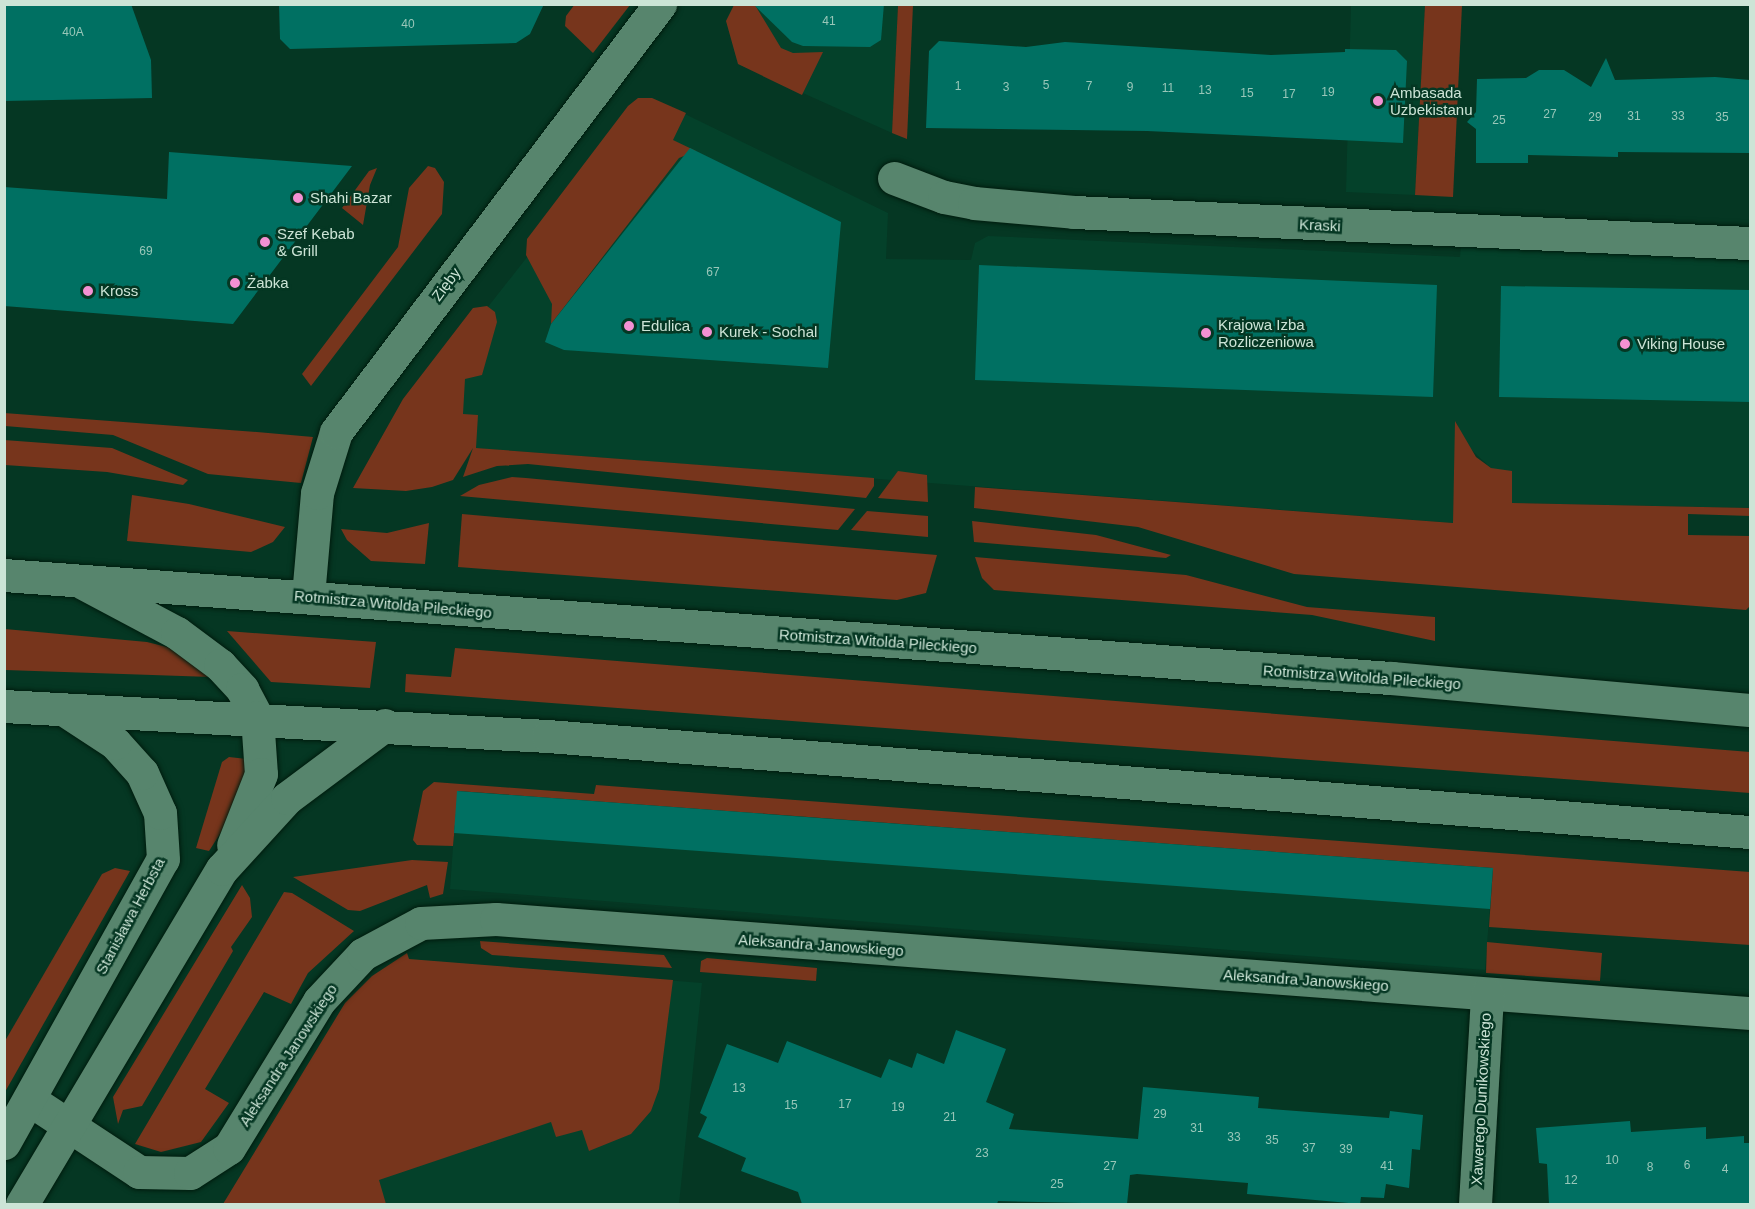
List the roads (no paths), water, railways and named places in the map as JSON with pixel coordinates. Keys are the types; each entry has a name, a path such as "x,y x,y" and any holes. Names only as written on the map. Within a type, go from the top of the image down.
{"street":[{"name":"Zięby","path":"308,596 317,493 336,432 660,4"},
{"name":"Kraski","path":"894,178 936,195 974,203 1074,212 1750,243"},
{"name":"Rotmistrza Witolda Pileckiego","path":"4,575 83,583 308,596 1403,679 1750,710"},
{"path":"22,1204 222,869 261,774 257,717 242,688 201,649 83,583"},
{"path":"4,706 385,725 1750,832"},
{"name":"Stanisława Herbsta","path":"4,1143 163,859 160,813 142,773 115,743 63,708"},
{"path":"222,869 287,798 385,725"},
{"name":"Aleksandra Janowskiego","path":"30,1100 139,1172 190,1173 229,1148 319,1001 341,974 383,941 421,923 496,919 1750,1013"},
{"name":"Xawerego Dunikowskiego","path":"1474,1204 1487,994"}],"place":[{"name":"Ambasada Uzbekistanu","path":"1378,101"},
{"name":"Shahi Bazar","path":"298,198"},
{"name":"Szef Kebab & Grill","path":"265,242"},
{"name":"Żabka","path":"235,283"},
{"name":"Kross","path":"88,291"},
{"name":"Edulica","path":"629,326"},
{"name":"Kurek - Sochal","path":"707,332"},
{"name":"Krajowa Izba Rozliczeniowa","path":"1206,333"},
{"name":"Viking House","path":"1625,344"}]}
